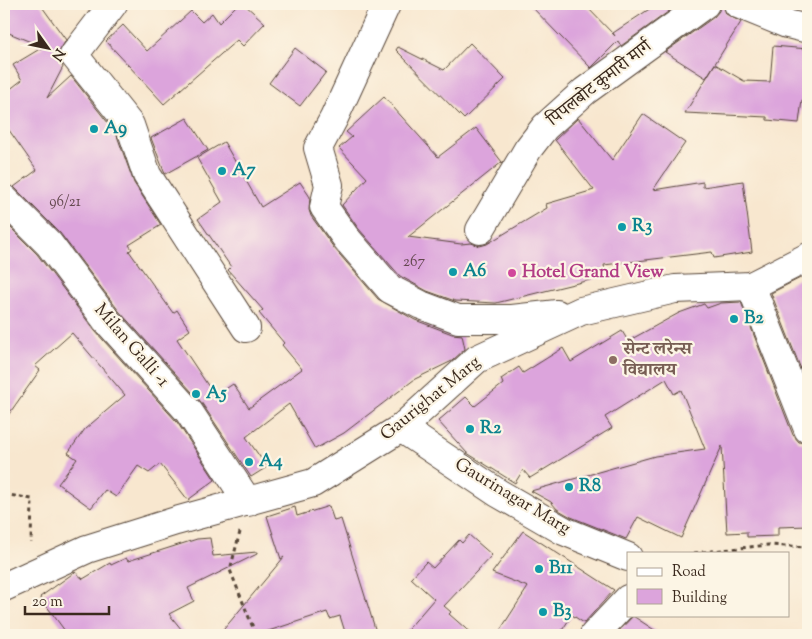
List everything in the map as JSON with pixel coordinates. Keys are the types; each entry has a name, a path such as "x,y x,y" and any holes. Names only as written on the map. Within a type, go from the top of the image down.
{"street":[{"path":"113,4 74,56 130,125 147,175 246,328"},
{"path":"385,4 334,118 318,148 329,185 324,207 346,238 390,289 421,305 458,319 512,319 581,311"},
{"name":"पिपलबोट कुमारी मार्ग","path":"480,230 528,149 545,127 585,91 705,4"},
{"path":"738,4 787,24 808,29"},
{"name":"Milan Galli -1","path":"4,199 49,244 107,321 188,412 248,502"},
{"name":"Gaurighat Marg","path":"4,587 87,549 176,521 313,483 401,428 476,359 581,311 675,289 751,286 808,256"},
{"path":"751,286 808,429"},
{"name":"Gaurinagar Marg","path":"401,428 498,493 556,526 627,557"},
{"path":"594,635 627,600"}],"path":[{"path":"4,494 32,500 31,551"},
{"path":"248,502 230,570 256,635"},
{"path":"703,552 768,545 808,547"}],"building":[{"path":"4,4 40,4 66,40 59,52 59,59 63,67 47,98 71,76 116,133 134,183 161,225 129,245 132,249 129,251 173,313 177,310 190,330 177,339 215,396 233,384 249,408 302,369 282,345 284,343 259,313 263,310 228,270 231,267 198,219 222,202 197,158 224,142 261,207 300,182 310,197 309,210 311,216 334,248 378,299 415,320 452,334 462,335 465,349 452,361 415,379 344,433 315,449 289,404 246,437 267,467 251,477 201,402 119,311 60,233 14,187 37,170 4,123 4,94 22,80 13,65 43,47 4,31"},
{"path":"238,4 244,4 265,23 243,46 237,40 164,104 106,41 123,25 147,51 191,11 202,22 212,13 219,23"},
{"path":"529,4 584,4 615,36 613,33 657,4 679,4 621,46 618,41 591,68"},
{"path":"720,4 723,4 726,14 741,22 706,78 665,52 714,17 719,11"},
{"path":"470,43 505,79 464,119 396,50 398,47 444,70"},
{"path":"773,46 808,49 808,100 802,100 799,123 767,120 767,117 685,113 715,64 744,81 770,82"},
{"path":"295,48 326,72 300,106 269,83"},
{"path":"384,97 438,157 476,128 502,162 408,237 461,244 471,243 480,246 487,244 547,208 546,204 594,190 555,140 578,118 612,160 643,114 685,143 653,190 703,182 703,187 743,181 752,252 714,258 712,252 604,265 606,276 496,303 455,301 427,291 400,276 358,228 342,205 367,178 339,148 352,137 346,132"},
{"path":"187,118 208,150 165,174 151,138"},
{"path":"4,221 37,254 95,331 177,422 215,480 188,500 160,464 149,473 138,466 116,497 105,490 91,508 58,484 77,459 68,453 85,429 125,395 72,333 35,366 40,370 4,421"},
{"path":"808,274 808,387 771,293"},
{"path":"741,302 793,435 799,442 808,444 808,526 778,527 778,536 747,537 747,532 727,533 722,446 681,538 638,517 626,539 571,517 557,509 551,502 531,491 655,456 705,449 681,390 674,394 666,379 605,417 612,428 530,478 523,470 515,483 467,453 438,421 466,397 475,406 503,384 501,379 519,367 523,373 563,348 571,362 622,331 628,341 679,313 704,304 707,308 721,303"},
{"path":"329,506 334,521 341,519 377,635 346,635 340,616 330,619 327,612 256,635 219,635 284,557 281,559 267,516 295,507 297,516"},
{"path":"523,531 614,590 584,623 572,615 559,635 497,635 528,587 492,573"},
{"path":"469,535 492,555 444,606 451,612 449,614 473,635 403,635 434,599 411,578 426,562 433,568 459,540 462,543"},
{"path":"210,538 213,556 257,552 257,554 188,588 194,601 169,614 186,635 68,635 40,597 75,572 83,579 110,563 111,565 126,558 128,561 197,539"},
{"path":"633,616 662,635 615,635"}],"place":[{"name":"A9","path":"94,129"},
{"name":"A7","path":"222,171"},
{"name":"R3","path":"622,227"},
{"name":"A6","path":"453,272"},
{"name":"Hotel Grand View","path":"512,273"},
{"name":"B2","path":"734,319"},
{"name":"सेन्ट लरेन्स विद्यालय","path":"613,360"},
{"name":"A5","path":"196,394"},
{"name":"R2","path":"470,429"},
{"name":"A4","path":"249,462"},
{"name":"R8","path":"569,487"},
{"name":"B11","path":"539,569"},
{"name":"B3","path":"543,612"}]}
